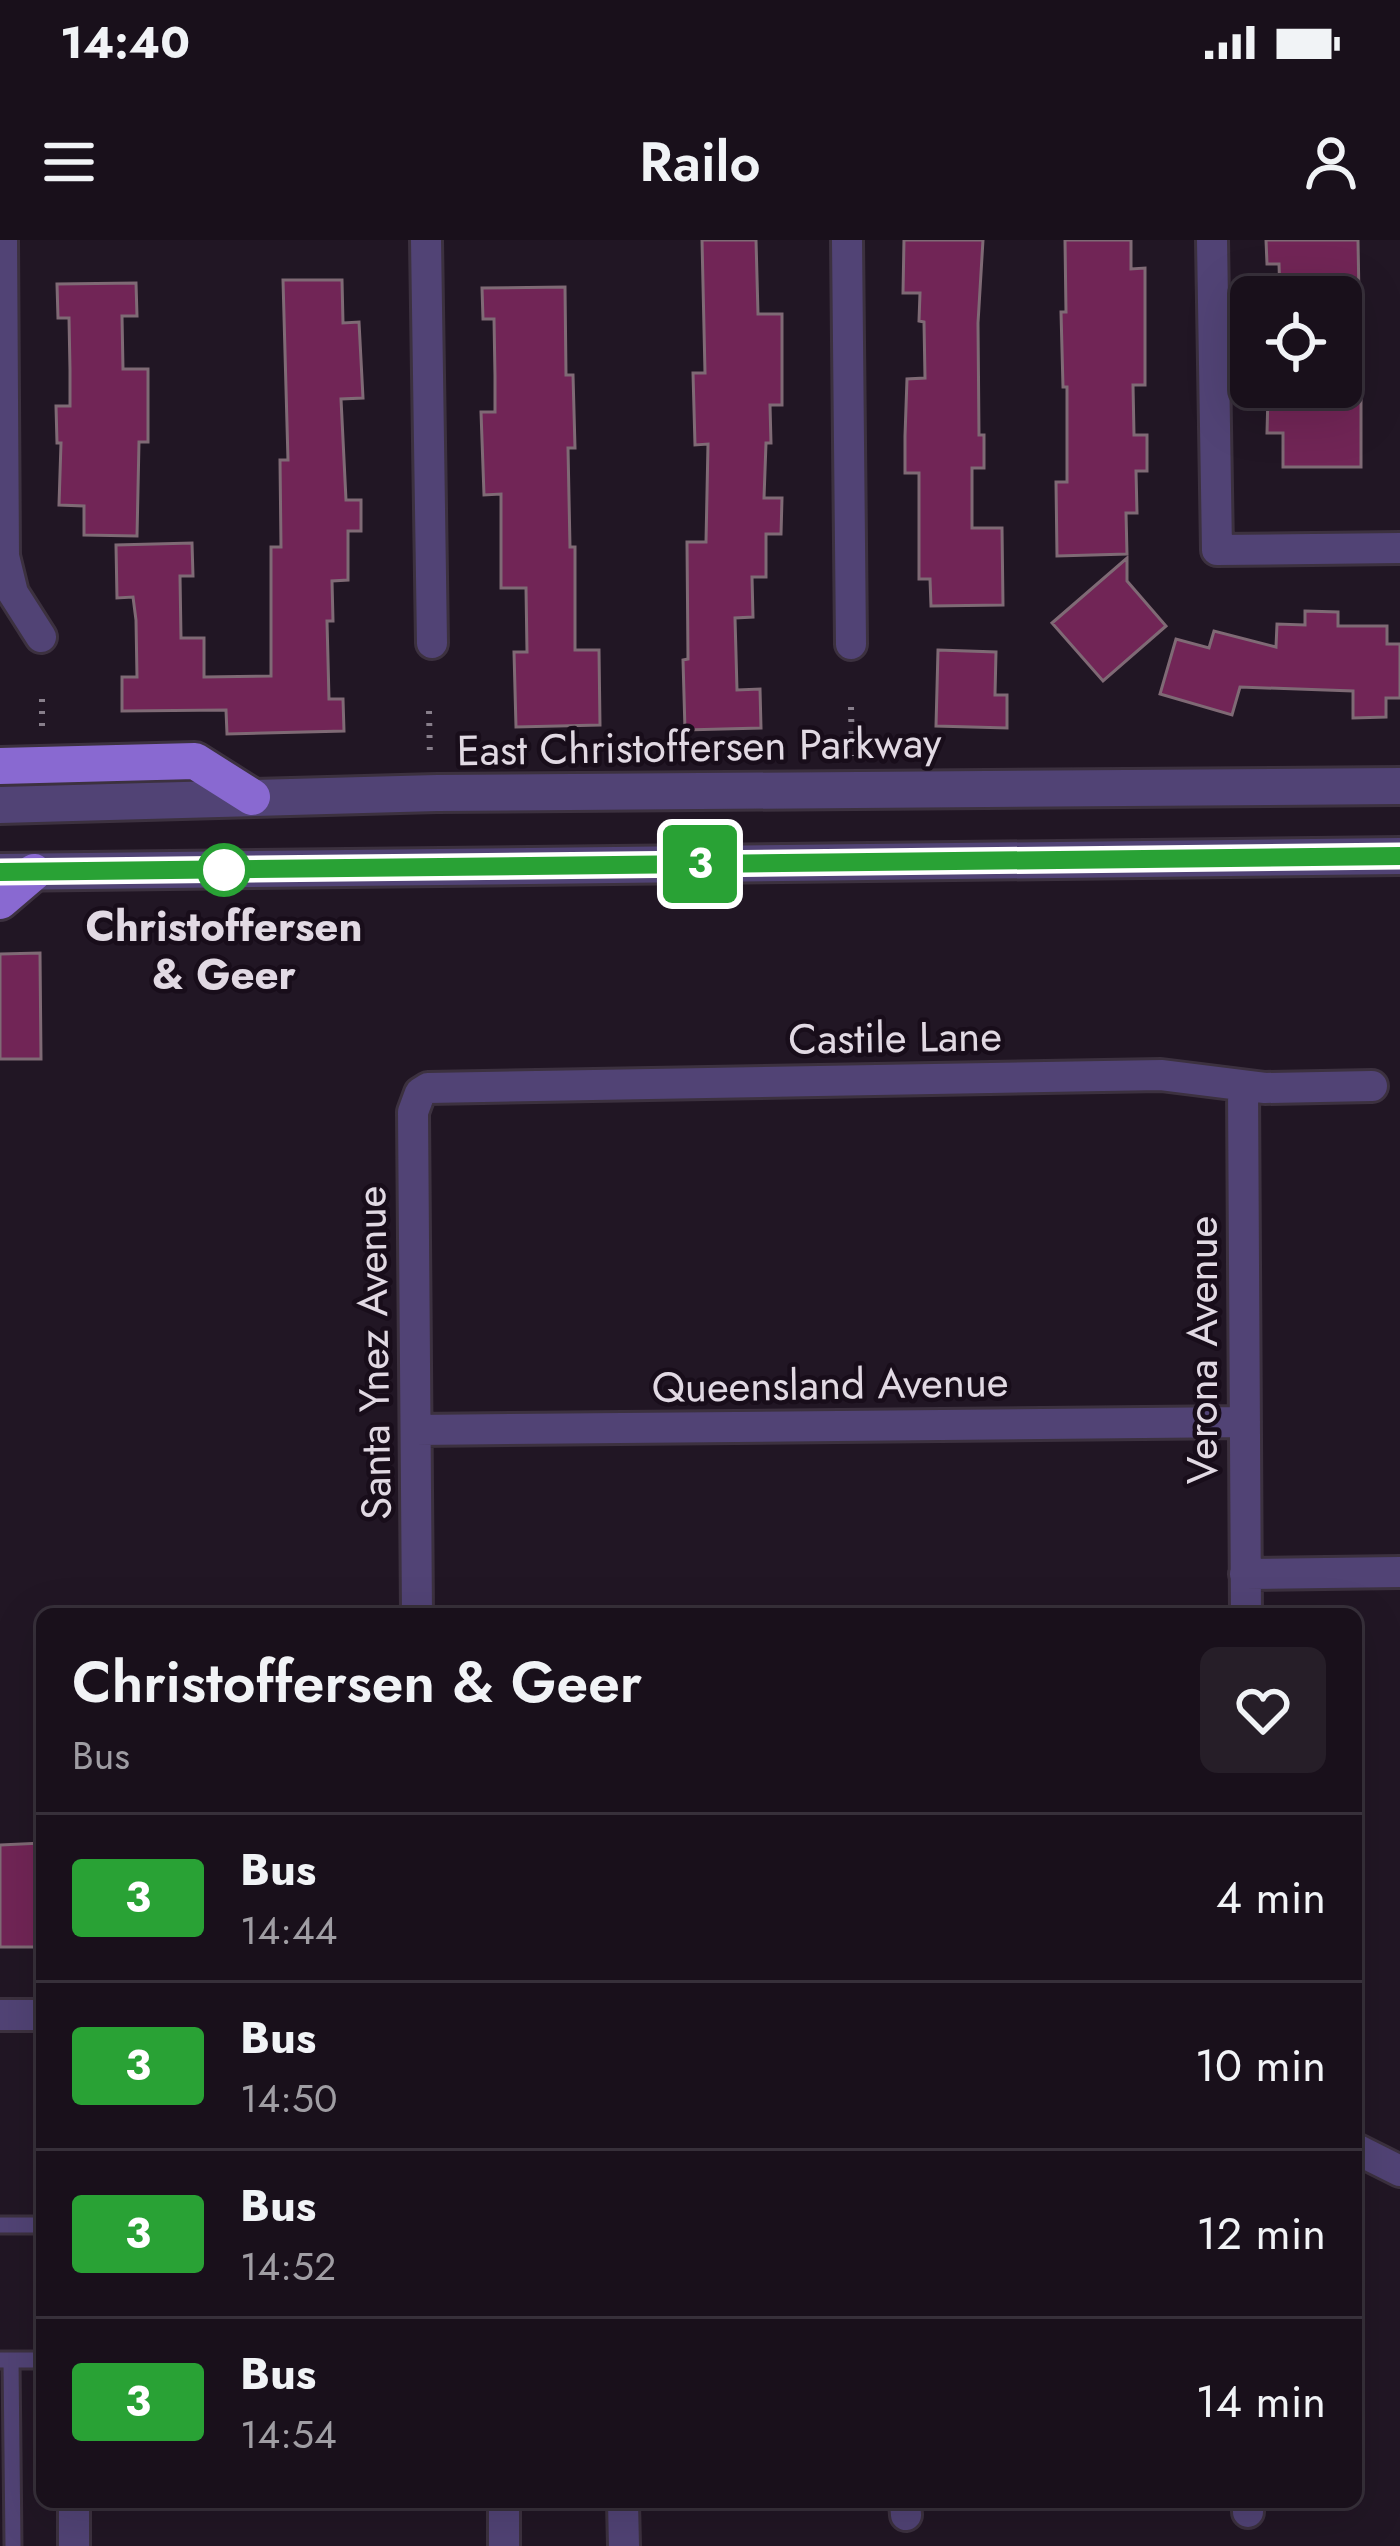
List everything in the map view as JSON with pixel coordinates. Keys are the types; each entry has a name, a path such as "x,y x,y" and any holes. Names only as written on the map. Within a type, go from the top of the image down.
{"main road":[{"path":"0,766 195,761 252,796"},
{"path":"0,901 17,872"}],"street":[{"path":"2,240 4,556 13,593 41,637"},
{"path":"426,240 432,643"},
{"path":"847,240 851,644"},
{"path":"1213,240 1216,550 1400,548"},
{"name":"East Christoffersen Parkway","path":"0,805 252,796 1400,786"},
{"path":"17,872 1400,856"},
{"name":"Castile Lane","path":"420,1093 438,1085 1162,1075 1290,1089 1372,1086"},
{"name":"Verona Avenue","path":"1244,1086 1246,1608"},
{"name":"Santa Ynez Avenue","path":"417,1608 413,1112 420,1093"},
{"name":"Queensland Avenue","path":"416,1430 1245,1422"},
{"path":"1245,1574 1400,1572"},
{"path":"0,2015 36,2015"},
{"path":"1362,2152 1400,2171"},
{"path":"74,2508 74,2546"},
{"path":"504,2508 504,2546"},
{"path":"623,2508 624,2546"}],"lane":[{"path":"0,2225 36,2225"},
{"path":"6,2360 13,2546"}],"path":[{"path":"42,699 42,744"},
{"path":"851,707 852,756"},
{"path":"430,711 430,759"}],"building":[{"path":"702,240 756,240 758,314 782,314 782,405 770,405 764,498 782,498 781,534 766,534 766,577 752,577 753,617 735,618 737,690 760,689 761,728 685,730 687,542 706,542 708,444 695,445 693,373 705,373"},
{"path":"904,240 983,240 978,323 979,435 984,435 984,468 972,468 972,528 1002,528 1003,605 931,606 930,579 919,579 919,473 905,473 905,436 907,379 925,378 924,322 919,321 920,293 903,293"},
{"path":"1065,240 1131,240 1131,269 1145,268 1145,385 1133,385 1134,435 1147,435 1147,471 1136,471 1137,513 1126,513 1127,554 1057,556 1056,482 1067,482 1061,312 1066,312"},
{"path":"1266,240 1358,240 1359,276 1279,276 1279,264 1267,264"},
{"path":"283,280 342,280 343,323 359,322 363,398 341,399 346,500 361,500 361,531 348,531 348,580 332,581 333,621 327,621 329,699 343,699 344,731 227,734 226,710 122,711 122,677 137,677 136,620 133,597 117,598 116,545 192,543 193,576 180,576 181,638 204,638 204,677 271,676 271,547 281,547 280,460 288,460"},
{"path":"136,283 137,316 122,316 123,369 148,369 148,442 139,442 137,536 84,535 84,506 59,505 61,443 57,443 56,406 70,406 70,370 69,318 58,318 57,284"},
{"path":"565,287 566,375 573,375 575,448 568,448 575,650 599,650 600,725 516,727 514,652 527,652 526,588 501,588 501,494 484,495 481,412 495,412 495,376 494,319 483,319 482,288"},
{"path":"1268,408 1361,408 1361,467 1283,467 1283,433 1267,433"},
{"path":"1127,558 1127,581 1166,626 1103,681 1052,623"},
{"path":"1305,611 1338,612 1338,626 1387,626 1387,644 1400,644 1400,698 1386,698 1386,717 1353,718 1353,691 1240,687 1232,715 1160,694 1176,639 1209,648 1214,631 1276,647 1277,624 1305,625"},
{"path":"938,650 996,652 995,695 1007,695 1007,728 936,726"},
{"path":"40,953 41,1059 0,1059 0,954"},
{"path":"36,1843 36,1947 0,1947 0,1845"}],"bus line":[{"name":"3","path":"0,872 1400,856"}],"place":[{"name":"Christoffersen & Geer","path":"224,870"}]}
